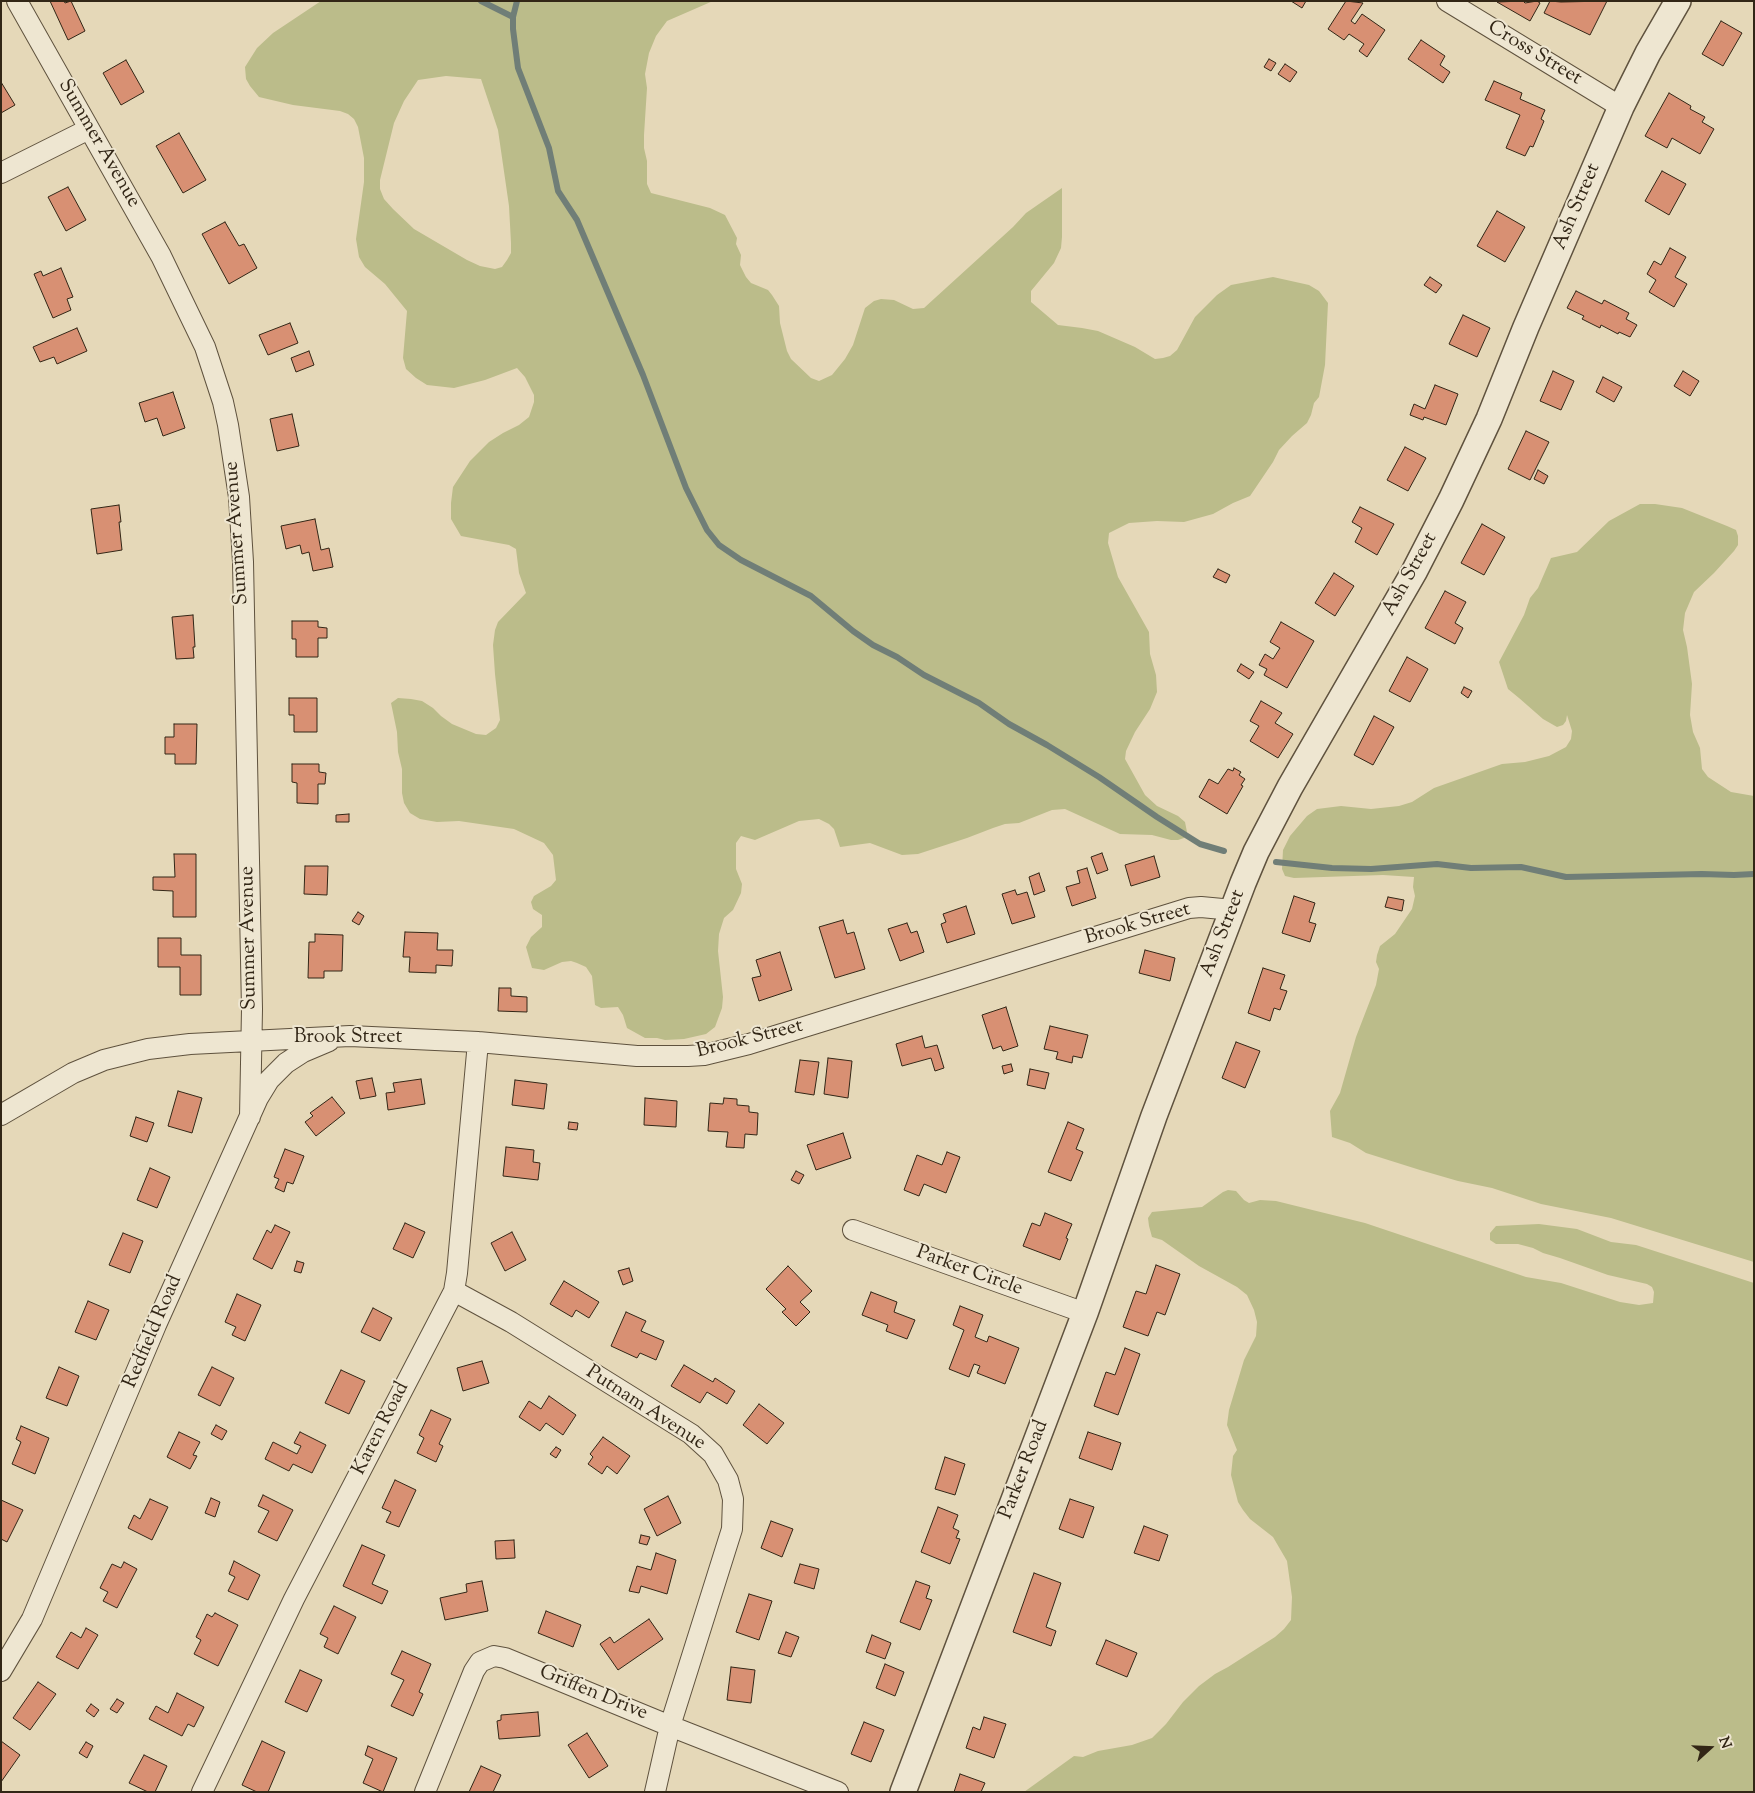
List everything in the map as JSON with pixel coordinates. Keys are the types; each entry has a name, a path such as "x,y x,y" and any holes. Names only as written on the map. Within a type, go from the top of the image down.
{"street":[{"name":"Summer Avenue","path":"17,1 161,256 205,347 223,402 228,425 239,497 243,562 251,1040 250,1117"},
{"name":"Cross Street","path":"1446,1 1621,107"},
{"name":"Ash Street","path":"1143,1148 1256,852 1290,787 1409,580 1455,492 1502,387 1621,107 1648,53 1678,1"},
{"path":"1,173 89,129"},
{"name":"Brook Street","path":"1,1115 73,1073 104,1060 148,1049 190,1044 350,1036 478,1042 637,1056 704,1055 749,1044 1189,908 1201,907 1233,910"},
{"name":"Redfield Road","path":"1,1671 32,1620 156,1324 250,1117 269,1080 286,1063 315,1046 350,1036"},
{"name":"Karen Road","path":"202,1792 294,1599 454,1291 478,1042"},
{"name":"Parker Road","path":"903,1792 1085,1313 1143,1148"},
{"name":"Parker Circle","path":"853,1230 1085,1313"},
{"name":"Putnam Avenue","path":"454,1291 511,1322 691,1434 706,1446 724,1470 733,1499 732,1529 670,1726 655,1792"},
{"name":"Griffen Drive","path":"425,1792 474,1671 480,1662 490,1656 505,1658 838,1792"}],"green space":[{"path":"321,1 713,1 667,21 656,36 649,53 645,74 647,88 644,135 647,184 651,193 710,208 725,215 737,238 736,244 741,255 740,265 746,277 751,283 768,290 779,306 780,323 791,359 811,378 819,381 832,375 845,359 853,345 865,308 874,301 881,299 894,300 913,309 924,308 1026,213 1062,188 1061,248 1054,263 1031,291 1031,302 1058,325 1098,331 1135,347 1155,359 1163,358 1170,356 1177,350 1195,317 1217,295 1231,285 1273,277 1309,285 1319,291 1328,303 1325,365 1319,397 1314,403 1307,423 1279,450 1250,496 1213,514 1184,522 1129,523 1109,533 1108,543 1118,577 1149,632 1150,654 1156,675 1157,692 1150,709 1135,732 1126,751 1125,759 1145,795 1157,806 1178,816 1185,822 1187,832 1184,838 1171,840 1152,835 1120,834 1065,809 1052,810 1019,823 1005,824 918,854 902,855 870,843 840,847 834,829 819,819 799,821 755,840 741,836 736,843 736,869 742,884 741,893 733,910 724,918 719,934 718,951 723,997 722,1008 715,1027 706,1034 684,1039 645,1038 627,1028 618,1007 601,1008 595,1005 592,976 586,967 571,961 562,962 544,970 532,968 526,947 531,937 542,927 542,915 533,909 531,902 534,896 551,886 556,880 553,855 544,843 514,829 459,821 437,822 420,819 410,813 404,803 402,793 402,769 391,703 398,698 422,701 452,724 476,734 486,735 496,728 500,720 493,645 495,630 498,622 526,593 519,573 516,549 509,545 461,536 451,519 451,503 453,487 470,461 489,442 529,417 534,402 534,395 525,377 517,368 485,380 454,388 427,385 406,369 403,358 407,311 385,284 365,267 359,257 356,239 364,182 364,158 358,127 354,119 340,111 293,105 259,97 246,79 245,67 257,48 273,33","holes":["446,76 481,79 498,130 509,206 511,253 502,267 495,269 480,266 467,260 414,229 384,199 380,189 380,180 394,123 404,101 418,80"]},
{"path":"1640,504 1682,508 1736,530 1738,536 1738,545 1734,551 1694,592 1685,613 1683,630 1692,684 1690,715 1693,732 1700,748 1702,769 1708,777 1731,792 1754,796 1754,1262 1611,1218 1541,1204 1492,1188 1420,1170 1366,1153 1350,1143 1332,1137 1330,1111 1340,1093 1356,1037 1376,985 1379,969 1376,962 1377,955 1380,946 1395,934 1412,909 1415,896 1413,887 1414,877 1383,875 1294,878 1285,876 1282,869 1283,850 1290,836 1307,816 1317,809 1341,806 1371,809 1399,806 1412,802 1434,788 1502,764 1525,762 1549,756 1566,747 1571,739 1572,731 1567,715 1563,725 1557,727 1543,719 1508,689 1499,662 1524,615 1530,598 1538,588 1551,558 1577,552 1609,521"},
{"path":"1228,1190 1236,1191 1249,1203 1260,1200 1276,1201 1365,1223 1526,1277 1561,1283 1620,1302 1639,1305 1653,1303 1654,1292 1652,1287 1647,1284 1608,1275 1533,1248 1518,1244 1496,1244 1490,1240 1490,1233 1496,1226 1539,1224 1577,1229 1611,1242 1636,1245 1754,1283 1754,1792 1024,1792 1074,1756 1083,1757 1098,1751 1132,1745 1152,1738 1199,1686 1275,1637 1291,1620 1292,1597 1287,1561 1273,1537 1250,1519 1243,1510 1238,1502 1231,1475 1233,1456 1237,1450 1227,1425 1229,1410 1244,1360 1256,1336 1257,1322 1254,1310 1247,1295 1237,1287 1199,1266 1162,1240 1152,1237 1149,1226 1148,1218 1152,1212 1202,1207"}],"building":[{"path":"50,1 64,1 65,3 71,1 85,31 68,40"},
{"path":"1291,1 1306,1 1302,8"},
{"path":"1346,1 1363,3 1351,21 1355,24 1362,14 1385,30 1367,57 1359,51 1364,44 1349,34 1344,40 1328,29"},
{"path":"1523,1 1525,3 1537,1 1540,3 1530,21 1497,2"},
{"path":"1550,1 1607,1 1590,35 1544,13"},
{"path":"1721,21 1742,33 1723,66 1702,54"},
{"path":"1421,40 1445,56 1440,65 1450,72 1443,83 1408,59"},
{"path":"1269,59 1276,63 1271,71 1264,67"},
{"path":"126,60 144,92 121,105 103,73"},
{"path":"1285,64 1297,72 1290,82 1278,74"},
{"path":"1494,81 1522,93 1520,99 1545,110 1541,119 1544,121 1533,147 1530,146 1525,156 1506,148 1520,115 1485,100"},
{"path":"1,82 15,105 1,113"},
{"path":"1669,93 1691,106 1690,109 1705,117 1702,122 1714,129 1700,154 1672,138 1667,148 1645,136"},
{"path":"179,133 206,180 183,193 156,146"},
{"path":"1662,171 1686,184 1669,215 1645,201"},
{"path":"68,187 86,220 66,231 48,197"},
{"path":"1497,211 1525,227 1505,262 1477,246"},
{"path":"225,222 239,246 244,244 257,268 229,284 202,234"},
{"path":"1670,248 1686,257 1675,277 1687,284 1674,307 1649,292 1656,280 1647,274 1654,261 1661,265"},
{"path":"61,268 73,297 67,299 71,310 53,318 34,274 41,271 43,276"},
{"path":"1430,277 1442,285 1436,293 1424,285"},
{"path":"1576,291 1602,304 1604,300 1629,313 1626,319 1637,325 1630,337 1619,332 1618,334 1601,325 1600,328 1582,319 1584,316 1567,308"},
{"path":"1463,315 1490,328 1477,357 1449,344"},
{"path":"290,323 298,343 268,355 259,335"},
{"path":"77,328 87,351 57,364 54,357 40,362 33,347"},
{"path":"309,351 314,365 296,372 291,358"},
{"path":"1553,371 1574,381 1561,410 1540,401"},
{"path":"1683,371 1699,381 1690,396 1674,386"},
{"path":"1603,377 1622,387 1614,402 1596,392"},
{"path":"1435,385 1458,394 1446,425 1424,417 1423,420 1410,415 1414,404 1425,409"},
{"path":"173,392 185,428 163,436 157,418 145,422 139,403"},
{"path":"292,414 299,446 277,451 270,419"},
{"path":"1526,431 1549,442 1530,480 1508,469"},
{"path":"1405,447 1426,458 1408,491 1387,480"},
{"path":"1538,470 1548,476 1544,484 1534,479"},
{"path":"119,505 122,550 97,554 91,509"},
{"path":"1360,507 1394,524 1377,555 1355,542 1362,528 1352,522"},
{"path":"315,519 321,550 329,548 333,567 313,571 309,552 302,554 300,545 286,549 281,526"},
{"path":"1482,524 1505,537 1484,575 1461,563"},
{"path":"1218,569 1230,575 1226,583 1213,577"},
{"path":"1334,573 1354,586 1335,616 1315,603"},
{"path":"1445,591 1466,602 1455,623 1463,628 1455,644 1425,628"},
{"path":"193,615 194,658 176,659 172,617"},
{"path":"292,621 318,621 318,627 327,628 327,638 318,638 318,657 296,657 296,639 292,639"},
{"path":"1281,622 1314,641 1287,688 1264,675 1267,669 1259,665 1265,654 1273,659 1280,648 1270,642"},
{"path":"1407,657 1428,669 1410,702 1389,691"},
{"path":"1241,664 1254,672 1249,679 1237,671"},
{"path":"1464,687 1472,691 1468,698 1461,693"},
{"path":"289,698 317,698 317,732 294,732 294,715 289,715"},
{"path":"1261,701 1282,713 1275,723 1293,734 1278,758 1250,741 1259,726 1250,721"},
{"path":"1374,716 1394,727 1373,765 1354,755"},
{"path":"174,724 197,724 196,764 175,764 175,754 165,754 165,737 174,737"},
{"path":"292,764 319,764 319,772 326,773 325,784 318,784 318,804 297,803 297,783 292,782"},
{"path":"1234,768 1241,772 1239,775 1245,779 1227,814 1199,797 1209,779 1218,784 1228,769 1233,771"},
{"path":"349,814 349,822 336,822 336,815"},
{"path":"1102,853 1108,870 1097,874 1091,857"},
{"path":"174,854 196,854 196,917 173,917 173,891 153,890 153,877 175,877"},
{"path":"1154,856 1160,877 1131,886 1125,865"},
{"path":"305,866 328,866 327,895 304,894"},
{"path":"1087,868 1096,898 1072,906 1066,887 1080,883 1077,871"},
{"path":"1039,873 1045,891 1034,895 1029,877"},
{"path":"1015,890 1017,895 1027,892 1035,917 1012,924 1002,894"},
{"path":"1294,896 1315,903 1309,922 1316,924 1310,942 1282,933"},
{"path":"1388,897 1404,900 1402,911 1385,907"},
{"path":"966,906 975,934 947,943 941,924 946,922 943,914"},
{"path":"358,912 364,916 359,925 352,921"},
{"path":"843,920 847,934 854,932 865,969 835,978 819,927"},
{"path":"907,923 911,933 917,931 924,952 900,961 888,929"},
{"path":"405,932 438,933 437,950 453,950 452,966 436,965 436,973 409,972 410,957 403,957"},
{"path":"315,934 343,935 342,971 324,971 324,978 308,978 309,942 315,942"},
{"path":"158,938 181,938 181,955 201,955 201,995 180,995 180,967 158,967"},
{"path":"1145,950 1175,958 1170,981 1139,973"},
{"path":"780,952 792,990 759,1001 752,978 761,976 756,960"},
{"path":"1263,968 1285,975 1280,989 1287,991 1280,1010 1274,1008 1270,1021 1248,1013"},
{"path":"499,988 511,988 511,996 527,997 527,1012 498,1011"},
{"path":"1006,1007 1018,1046 1003,1051 1001,1046 993,1049 982,1015"},
{"path":"1050,1026 1088,1035 1082,1058 1073,1056 1072,1063 1056,1059 1058,1052 1044,1049"},
{"path":"922,1036 925,1048 937,1045 944,1068 935,1071 931,1058 902,1066 896,1044"},
{"path":"1236,1042 1260,1051 1245,1088 1222,1078"},
{"path":"828,1058 852,1061 848,1098 824,1094"},
{"path":"800,1060 819,1062 814,1095 795,1092"},
{"path":"1011,1064 1013,1071 1004,1074 1002,1066"},
{"path":"1030,1069 1049,1073 1045,1089 1027,1085"},
{"path":"372,1078 376,1096 360,1099 356,1081"},
{"path":"421,1079 425,1104 388,1110 386,1093 395,1092 393,1083"},
{"path":"515,1080 547,1084 544,1109 512,1105"},
{"path":"178,1091 202,1098 192,1133 168,1126"},
{"path":"332,1097 345,1113 316,1136 305,1122 313,1116 310,1113"},
{"path":"645,1098 677,1101 676,1127 644,1125"},
{"path":"724,1098 737,1099 737,1105 749,1106 749,1112 758,1113 757,1135 745,1134 744,1148 726,1147 728,1132 708,1131 710,1103 723,1104"},
{"path":"136,1117 154,1123 147,1142 130,1136"},
{"path":"569,1122 578,1123 577,1130 568,1129"},
{"path":"1068,1122 1084,1129 1076,1149 1083,1152 1071,1181 1048,1172"},
{"path":"843,1133 851,1158 816,1170 807,1145"},
{"path":"506,1147 534,1150 533,1162 540,1163 538,1180 503,1176"},
{"path":"285,1149 304,1156 293,1184 287,1182 284,1192 275,1188 279,1179 274,1177"},
{"path":"947,1152 960,1157 946,1193 924,1184 919,1196 904,1190 917,1155 942,1165"},
{"path":"150,1168 170,1177 157,1208 137,1200"},
{"path":"796,1171 804,1175 799,1184 791,1180"},
{"path":"1045,1213 1072,1224 1060,1260 1023,1246 1032,1223 1040,1226"},
{"path":"405,1223 425,1232 413,1258 393,1249"},
{"path":"275,1225 290,1232 272,1269 253,1259 267,1230 271,1233"},
{"path":"512,1232 526,1260 505,1271 491,1243"},
{"path":"123,1233 143,1241 130,1273 109,1265"},
{"path":"297,1261 304,1263 301,1273 294,1271"},
{"path":"1156,1265 1180,1274 1165,1315 1157,1312 1148,1336 1123,1327 1136,1291 1146,1294"},
{"path":"788,1266 812,1291 800,1302 810,1312 796,1326 782,1312 786,1309 766,1289"},
{"path":"629,1268 633,1281 623,1285 618,1271"},
{"path":"564,1281 599,1302 589,1318 576,1310 572,1317 550,1304"},
{"path":"871,1292 897,1302 894,1312 915,1320 907,1339 886,1331 888,1325 862,1315"},
{"path":"237,1294 261,1305 245,1341 232,1335 236,1327 225,1322"},
{"path":"88,1301 109,1310 96,1340 75,1332"},
{"path":"960,1306 983,1315 975,1337 987,1342 989,1336 1019,1348 1005,1384 977,1373 980,1366 974,1364 969,1377 949,1369 964,1330 953,1325"},
{"path":"373,1308 392,1318 380,1341 361,1332"},
{"path":"626,1312 646,1321 641,1331 664,1341 656,1360 640,1353 637,1358 611,1346"},
{"path":"1125,1348 1140,1354 1118,1415 1094,1406 1106,1372 1115,1375"},
{"path":"482,1361 489,1383 463,1391 457,1368"},
{"path":"684,1365 713,1382 715,1378 735,1391 727,1404 707,1392 700,1403 671,1386"},
{"path":"59,1367 79,1376 67,1406 46,1398"},
{"path":"212,1367 234,1378 220,1406 198,1395"},
{"path":"341,1370 365,1381 349,1414 325,1403"},
{"path":"549,1396 576,1415 563,1435 546,1423 540,1431 519,1417 529,1401 541,1409"},
{"path":"759,1404 784,1423 767,1444 743,1425"},
{"path":"431,1410 451,1419 439,1444 443,1446 436,1462 417,1453 424,1438 419,1435"},
{"path":"216,1425 227,1431 222,1440 211,1434"},
{"path":"21,1426 49,1438 35,1474 12,1464 21,1442 16,1439"},
{"path":"179,1432 200,1442 193,1455 197,1456 190,1469 167,1457"},
{"path":"300,1432 326,1445 312,1473 293,1464 289,1471 265,1459 273,1442 297,1454 301,1446 294,1443"},
{"path":"1088,1432 1121,1443 1112,1470 1079,1458"},
{"path":"603,1437 630,1456 617,1474 607,1466 602,1474 588,1464 593,1457 590,1454"},
{"path":"556,1447 561,1450 556,1458 550,1454"},
{"path":"945,1457 965,1464 955,1495 935,1489"},
{"path":"395,1480 416,1490 399,1527 386,1522 391,1512 382,1508"},
{"path":"263,1495 293,1510 277,1541 258,1532 269,1511 258,1506"},
{"path":"668,1496 681,1523 657,1536 644,1509"},
{"path":"211,1498 220,1502 215,1517 205,1513"},
{"path":"150,1499 168,1507 152,1540 128,1528 134,1515 140,1519"},
{"path":"1070,1499 1094,1507 1083,1538 1059,1529"},
{"path":"1,1500 23,1510 7,1542 1,1539"},
{"path":"938,1507 958,1515 953,1528 959,1531 956,1538 960,1539 950,1564 921,1552"},
{"path":"771,1521 793,1529 782,1557 761,1548"},
{"path":"1144,1526 1168,1535 1159,1561 1134,1553"},
{"path":"641,1535 650,1537 647,1545 639,1543"},
{"path":"514,1540 515,1558 496,1559 495,1541"},
{"path":"362,1545 385,1555 372,1584 388,1591 382,1604 343,1586"},
{"path":"656,1553 676,1560 667,1594 641,1586 639,1593 629,1591 637,1566 651,1570"},
{"path":"234,1561 260,1575 248,1600 228,1591 235,1577 229,1574"},
{"path":"124,1562 137,1569 117,1608 103,1601 108,1592 100,1588 112,1564 121,1568"},
{"path":"800,1564 819,1569 814,1589 794,1583"},
{"path":"1034,1573 1061,1583 1046,1627 1056,1631 1051,1646 1013,1632"},
{"path":"482,1581 488,1611 445,1620 440,1598 467,1592 466,1584"},
{"path":"916,1581 930,1586 926,1598 932,1600 920,1630 900,1622"},
{"path":"749,1594 772,1601 759,1640 736,1632"},
{"path":"334,1606 356,1617 338,1654 324,1647 328,1638 320,1634"},
{"path":"546,1611 581,1625 573,1647 538,1633"},
{"path":"215,1613 238,1625 218,1666 194,1654 201,1640 196,1637 207,1614 212,1617"},
{"path":"649,1619 663,1639 618,1670 600,1644 610,1637 614,1643"},
{"path":"86,1628 98,1635 78,1669 56,1657 71,1632 81,1638"},
{"path":"786,1632 799,1637 791,1657 778,1653"},
{"path":"872,1635 891,1643 885,1659 866,1652"},
{"path":"1106,1640 1137,1653 1127,1677 1096,1664"},
{"path":"402,1651 431,1664 419,1692 423,1694 413,1716 391,1706 404,1680 391,1674"},
{"path":"885,1664 904,1672 895,1696 876,1688"},
{"path":"731,1667 755,1670 751,1703 727,1700"},
{"path":"300,1670 322,1680 307,1712 285,1702"},
{"path":"38,1682 56,1694 30,1730 13,1718"},
{"path":"177,1693 204,1707 194,1727 188,1724 182,1736 149,1719 156,1706 168,1713"},
{"path":"117,1699 124,1703 117,1713 110,1709"},
{"path":"91,1704 99,1710 94,1717 86,1711"},
{"path":"538,1712 540,1736 499,1739 497,1721 501,1720 501,1715"},
{"path":"984,1717 1006,1724 994,1758 966,1748 973,1727 980,1730"},
{"path":"864,1722 884,1730 871,1762 851,1754"},
{"path":"587,1733 608,1766 589,1778 568,1745"},
{"path":"1,1741 20,1755 1,1782"},
{"path":"262,1741 285,1752 268,1792 257,1792 242,1785"},
{"path":"86,1742 93,1746 87,1758 79,1753"},
{"path":"368,1746 397,1758 383,1792 363,1783 373,1759 365,1755"},
{"path":"144,1755 167,1766 155,1792 148,1792 129,1783"},
{"path":"481,1766 501,1775 493,1792 469,1792"},
{"path":"960,1774 985,1783 981,1792 954,1792"}],"waterway":[{"path":"481,1 513,17"},
{"path":"517,1 513,17 513,29 518,68 549,148 558,191 577,220 643,375 686,488 707,530 719,545 741,560 811,596 873,645 897,657 924,675 979,703 1009,724 1099,777 1200,844 1224,851"},
{"path":"1276,862 1332,868 1371,869 1437,864 1471,868 1521,867 1566,877 1754,874"}]}
